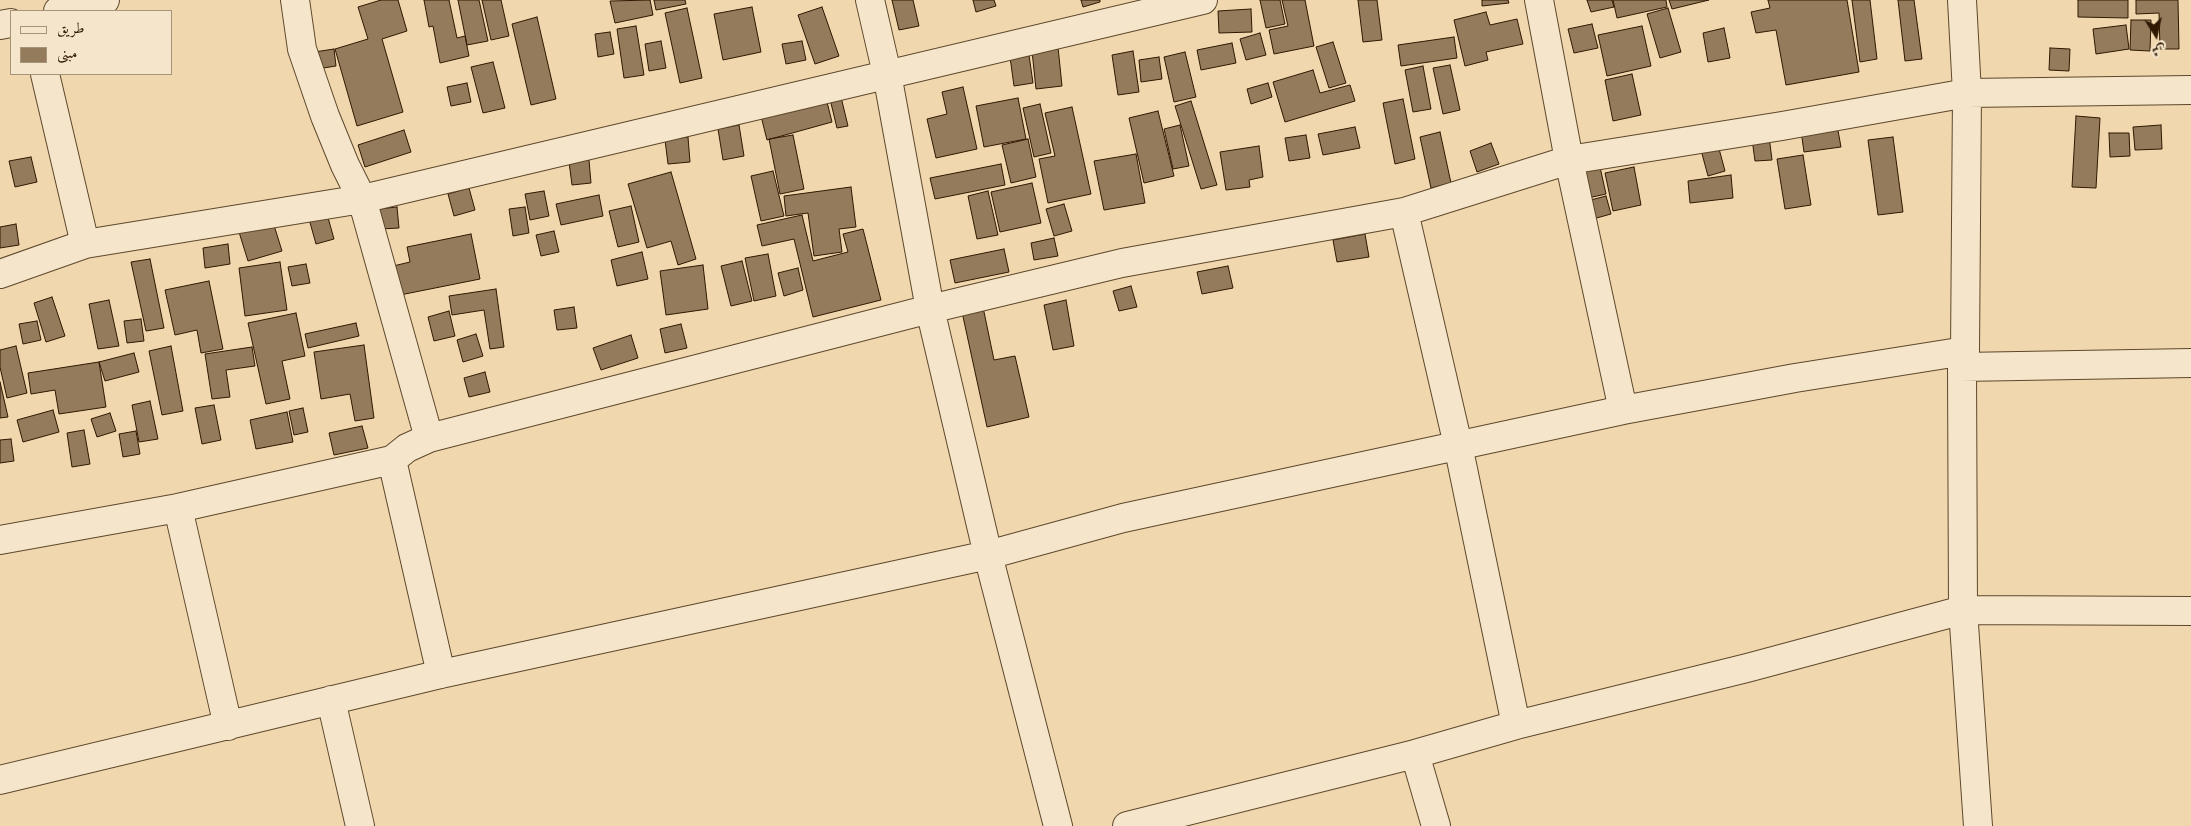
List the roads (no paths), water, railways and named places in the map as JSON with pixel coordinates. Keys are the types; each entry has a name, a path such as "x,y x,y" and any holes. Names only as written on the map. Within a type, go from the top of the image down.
{"street":[{"path":"62,10 106,0"},
{"path":"295,0 302,49 332,132 362,199 429,438"},
{"path":"870,0 887,74 930,309 988,555 1058,826"},
{"path":"0,274 85,244 362,199 1203,0"},
{"path":"1539,0 1569,160 1623,410"},
{"path":"1962,0 1967,93 1963,359 1963,610 1978,826"},
{"path":"45,75 85,244"},
{"path":"0,540 178,508 392,460 407,448 429,438 930,309 1122,263 1404,212 1569,160 1967,93 2191,90"},
{"path":"1404,212 1458,445 1516,725"},
{"path":"0,780 441,674 988,555 1124,518 1623,410 1795,378 1963,359 2191,363"},
{"path":"392,460 441,674"},
{"path":"178,508 228,726"},
{"path":"1127,826 1416,754 1516,725 1746,668 1963,610 2191,611"},
{"path":"331,700 360,826"},
{"path":"1416,754 1436,826"}]}
